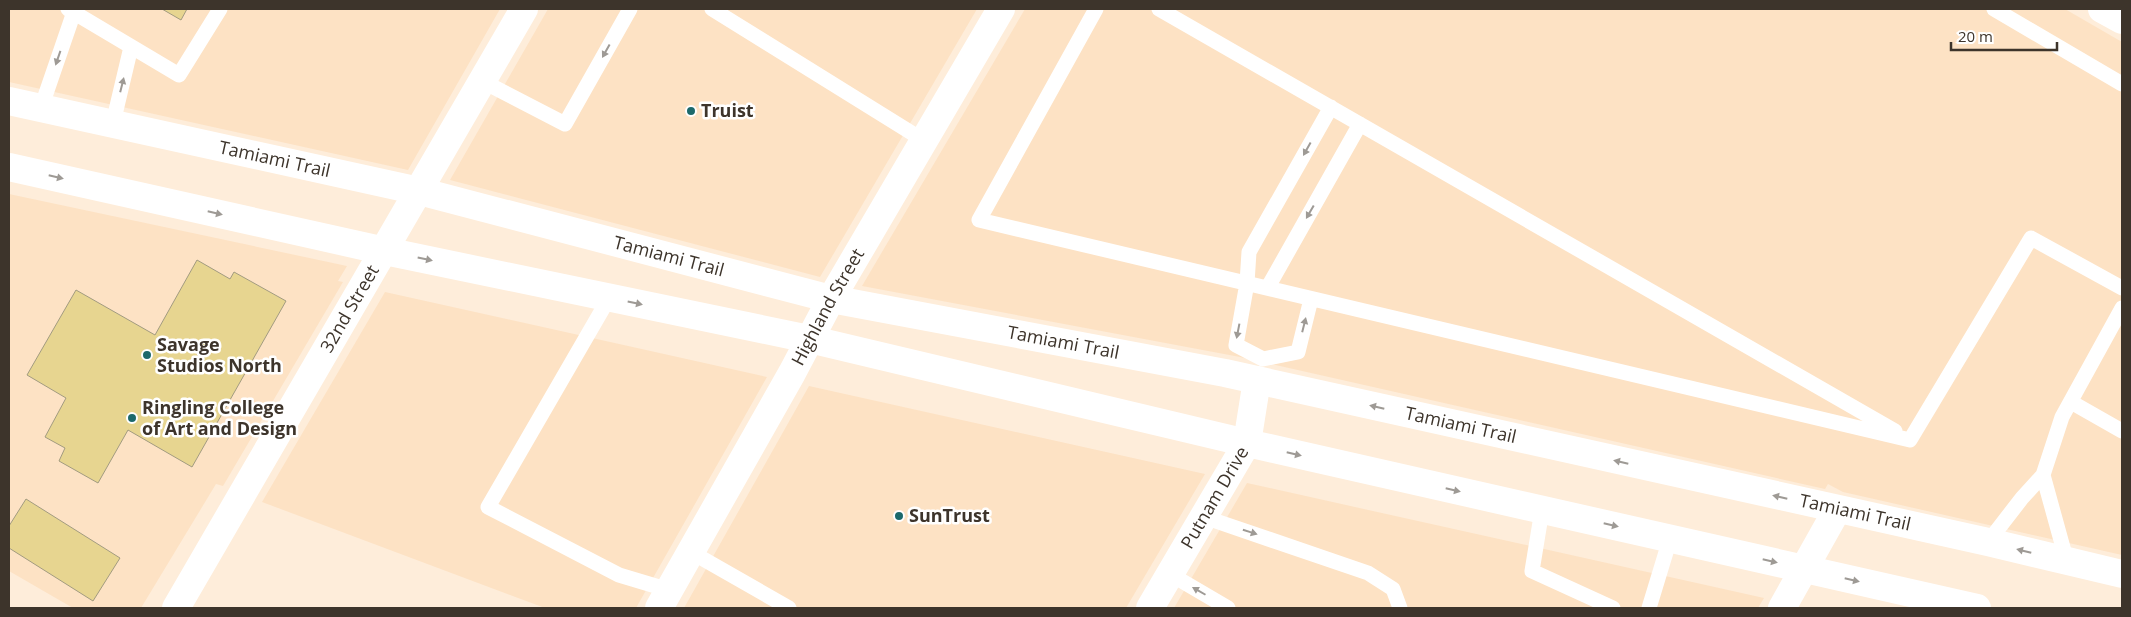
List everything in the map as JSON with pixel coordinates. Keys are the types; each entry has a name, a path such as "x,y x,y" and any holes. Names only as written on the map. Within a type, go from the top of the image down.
{"main road":[{"name":"32nd Street","path":"176,608 420,191 524,9"},
{"name":"Highland Street","path":"664,599 831,300 1001,9"},
{"path":"2102,9 2122,20"},
{"name":"Tamiami Trail","path":"9,101 420,191 831,300 1260,370 1837,510 1988,542 2122,574"},
{"path":"9,167 385,251 809,339 1247,443 1977,608"},
{"name":"Putnam Drive","path":"1150,608 1247,443 1260,370"},
{"path":"1782,608 1837,510"}],"lane":[{"path":"42,108 71,10 179,75 220,9"},
{"path":"482,81 565,124 630,9"},
{"path":"712,9 923,140"},
{"path":"1096,9 979,220 1910,440"},
{"path":"1159,9 1910,440"},
{"path":"1994,9 2122,84"},
{"path":"113,123 131,47"},
{"path":"1311,298 1298,352 1260,370 1236,345 1247,283 1249,252 1331,107"},
{"path":"1268,287 1360,124"},
{"path":"1910,440 2031,238 2122,288"},
{"path":"609,298 488,507 664,599"},
{"path":"1988,542 2022,498 2043,475 2062,417 2122,308"},
{"path":"2070,402 2122,431"},
{"path":"2043,475 2067,562"},
{"path":"1542,510 1532,570 1613,608"},
{"path":"1204,517 1368,573 1393,589 1400,608"},
{"path":"1649,608 1670,538"},
{"path":"691,552 788,608"},
{"path":"1170,574 1228,608"}],"shaded area":[{"path":"9,9 500,9 408,170 9,82"},
{"path":"548,9 977,9 820,277 450,180"},
{"path":"1025,9 2065,9 2122,42 2122,555 1843,492 1828,484 1825,489 1240,357 862,286"},
{"name":"Ringling College of Art and Design","path":"9,194 347,266 338,281 343,282 223,486 216,484 141,608 73,608 9,571"},
{"path":"385,292 767,377 636,608 545,608 262,502"},
{"path":"809,386 1205,474 1126,608 684,608"},
{"path":"1247,483 1764,598 1758,608 1174,608"}],"building":[{"path":"162,9 187,9 181,20"},
{"name":"Savage Studios North","path":"197,260 230,279 234,272 286,301 192,467 128,430 98,483 59,461 65,448 45,437 66,398 27,375 76,290 155,335"},
{"path":"26,499 120,558 93,601 9,548 9,526"}],"place":[{"name":"Truist","path":"691,111"},
{"name":"Savage Studios North","path":"147,355"},
{"name":"Ringling College of Art and Design","path":"132,418"},
{"name":"SunTrust","path":"899,516"}]}
